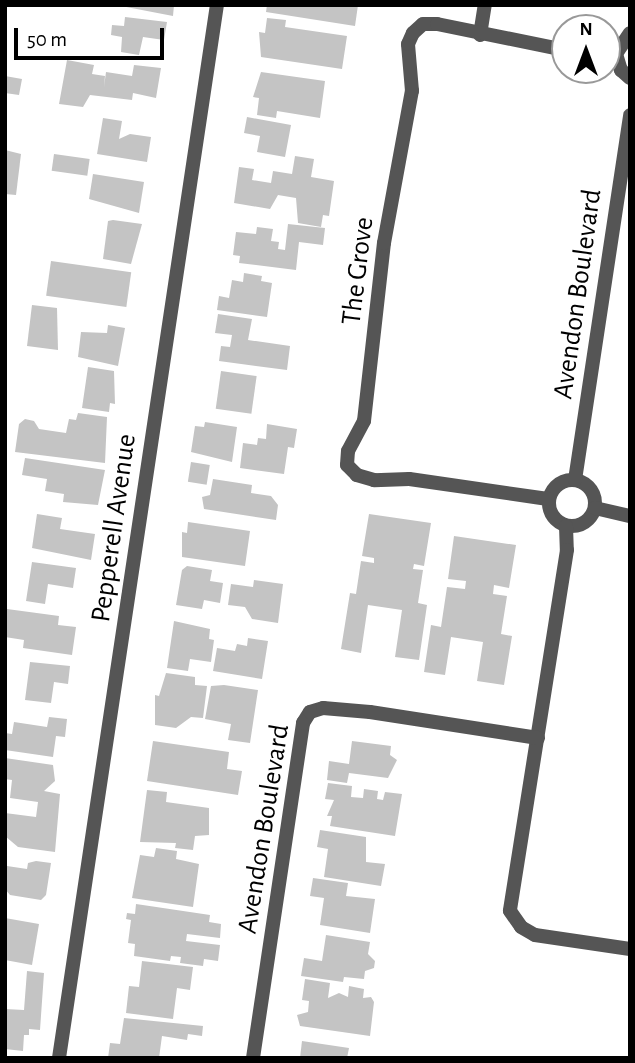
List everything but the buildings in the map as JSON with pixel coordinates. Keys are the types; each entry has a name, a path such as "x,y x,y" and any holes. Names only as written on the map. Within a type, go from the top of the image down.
{"street":[{"name":"Pepperell Avenue","path":"59,1058 217,5"},
{"path":"480,35 485,5"},
{"name":"The Grove","path":"548,499 409,479 373,480 357,475 347,464 348,450 364,421 382,253 412,91 408,44 423,24 551,48"},
{"name":"Avendon Boulevard","path":"575,480 630,115"},
{"path":"575,480 589,488 595,508 586,522 566,526 552,517 548,499 556,485 575,480"},
{"path":"595,508 630,516"},
{"path":"566,526 567,550 510,911 521,927 535,935 630,949"},
{"name":"Avendon Boulevard","path":"253,1058 303,723 310,712 323,708 370,712 538,738"}]}
